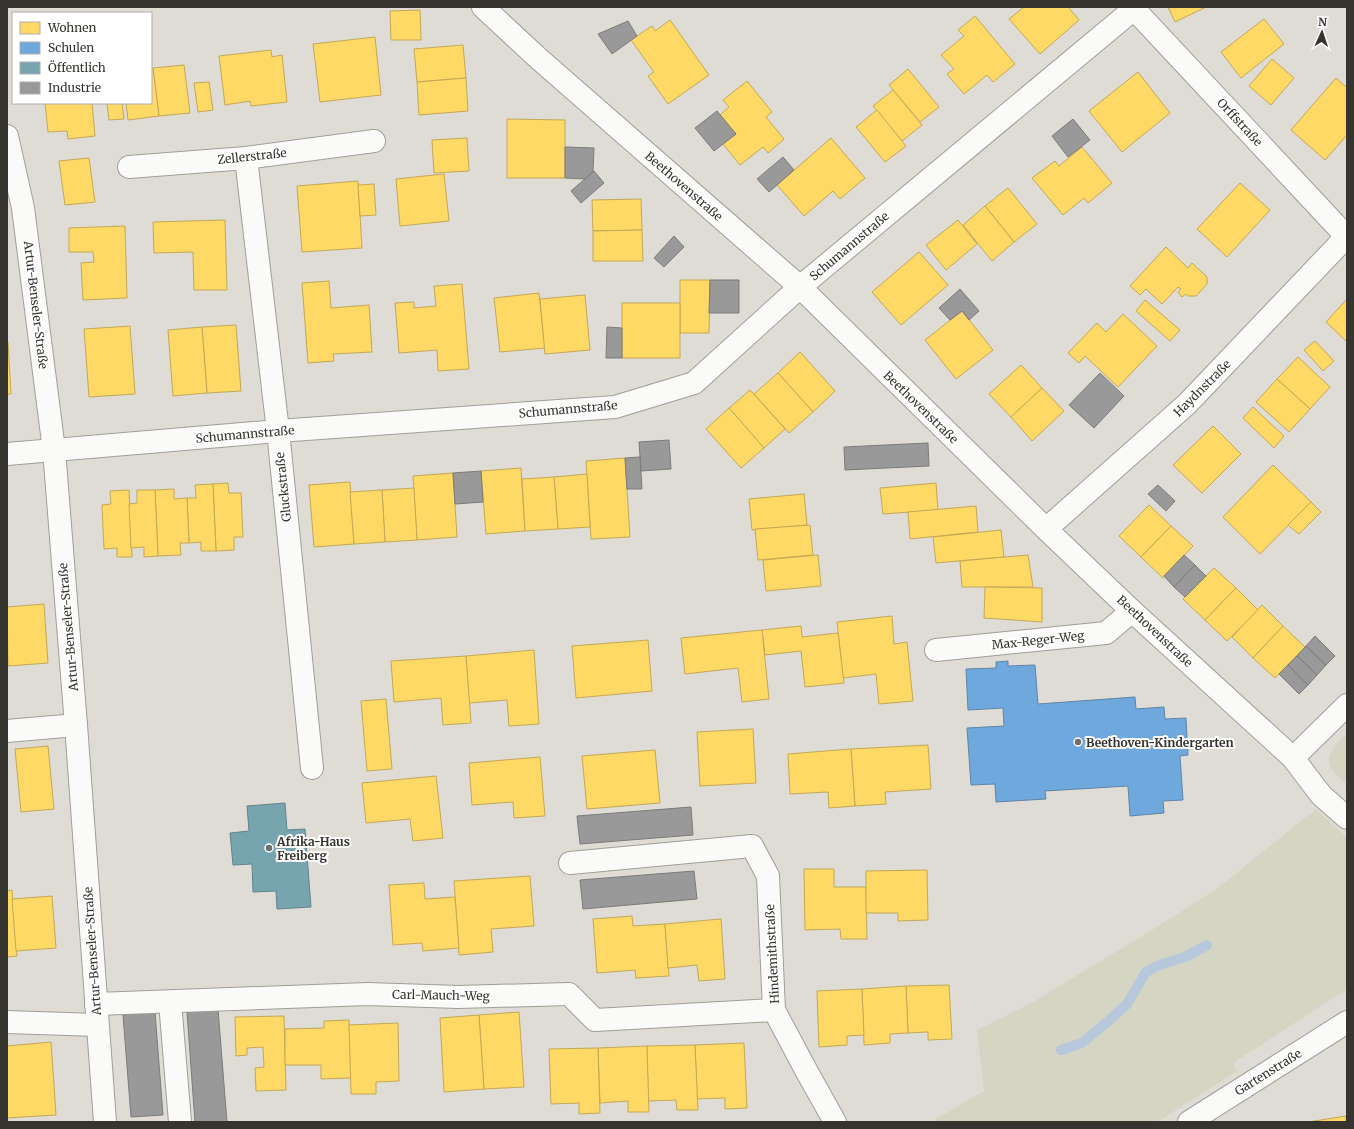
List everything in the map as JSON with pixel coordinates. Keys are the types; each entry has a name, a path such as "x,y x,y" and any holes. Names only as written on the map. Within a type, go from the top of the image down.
{"street":[{"name":"Beethovenstraße","path":"483,7 538,58 800,288 1132,611 1293,758 1321,795 1347,818"},
{"name":"Schumannstraße","path":"7,454 278,431 614,407 694,383 800,288 1134,8"},
{"name":"Orffstraße","path":"1134,8 1347,237"},
{"name":"Artur-Benseler-Straße","path":"7,136 15,209 54,450 105,1122"},
{"name":"Zellerstraße","path":"129,167 246,158 374,141"},
{"name":"Gluckstraße","path":"246,158 278,431 312,768"},
{"name":"Haydnstraße","path":"1046,529 1187,404 1347,237"},
{"name":"Max-Reger-Weg","path":"936,650 1106,633 1132,611"},
{"path":"1293,758 1347,705"},
{"path":"7,731 76,726"},
{"name":"Hindemithstraße","path":"570,863 752,846 768,876 774,1010 835,1122"},
{"name":"Carl-Mauch-Weg","path":"7,1022 368,994 458,997 569,994 595,1020 774,1010"},
{"path":"171,1014 180,1122"},
{"name":"Gartenstraße","path":"1189,1122 1347,1022"}],"green space":[{"path":"1347,733 1347,784 1332,770 1329,763 1329,758 1333,749"},
{"path":"1316,809 1347,838 1347,989 1233,1063 1237,1071 1157,1122 931,1122 984,1091 977,1030 1033,1002 1149,932 1218,888"}],"building: Wohnen":[{"path":"1024,7 1068,7 1079,20 1040,54 1009,19"},
{"path":"1168,7 1206,7 1175,22"},
{"path":"420,10 421,40 391,40 390,11"},
{"path":"975,16 1015,64 993,82 987,75 964,94 947,74 954,69 941,55 964,36 958,30"},
{"path":"1264,19 1284,44 1241,78 1221,52"},
{"path":"670,20 709,75 668,104 648,76 654,72 631,40 652,26 655,31"},
{"path":"375,37 381,95 320,102 313,44"},
{"path":"463,45 466,78 417,82 414,49"},
{"path":"271,50 272,57 282,55 287,102 251,106 250,101 225,105 219,56"},
{"path":"1272,59 1294,78 1271,105 1249,86"},
{"path":"184,65 190,113 159,116 153,68"},
{"path":"153,68 159,116 128,120 126,104 152,104"},
{"path":"908,69 939,107 920,122 889,85"},
{"path":"1138,72 1170,113 1122,152 1089,111"},
{"path":"466,78 468,111 419,115 417,82"},
{"path":"1336,78 1347,88 1347,135 1325,160 1291,130"},
{"path":"747,81 772,112 766,117 784,139 768,153 763,147 740,165 723,144 736,134 720,115 729,107 723,100"},
{"path":"209,82 213,110 198,112 194,83"},
{"path":"893,90 922,125 902,141 873,106"},
{"path":"45,104 92,104 95,136 68,139 67,131 48,132"},
{"path":"107,104 122,104 124,119 109,120"},
{"path":"877,110 906,146 885,162 856,127"},
{"path":"507,119 565,120 565,178 507,178"},
{"path":"467,138 469,171 434,173 432,140"},
{"path":"831,138 865,178 840,199 833,191 804,216 777,185"},
{"path":"1082,147 1112,183 1088,203 1084,198 1063,215 1032,178 1055,161 1059,166"},
{"path":"89,158 95,202 65,205 59,161"},
{"path":"444,174 449,221 400,226 396,179"},
{"path":"358,181 362,248 302,252 297,186"},
{"path":"1240,183 1270,210 1227,257 1197,229"},
{"path":"374,184 376,215 360,216 358,185"},
{"path":"1008,188 1037,224 1014,242 985,206"},
{"path":"641,199 642,230 593,231 592,200"},
{"path":"985,206 1014,242 992,261 963,225"},
{"path":"225,220 227,290 194,290 193,252 154,253 153,222"},
{"path":"958,220 977,244 946,270 926,245"},
{"path":"125,226 127,298 83,300 81,263 94,262 93,252 69,252 69,228"},
{"path":"642,230 643,261 593,261 593,231"},
{"path":"1166,247 1188,268 1192,263 1207,277 1207,284 1196,296 1188,296 1186,294 1182,297 1178,292 1181,289 1178,287 1162,304 1146,289 1140,295 1130,286"},
{"path":"919,252 948,285 901,325 872,292"},
{"path":"680,280 710,280 709,333 680,333"},
{"path":"329,281 331,308 369,305 372,352 333,354 334,361 308,363 302,283"},
{"path":"462,284 469,369 438,371 437,350 399,353 395,303 414,302 414,308 436,306 434,286"},
{"path":"539,293 545,348 500,352 494,298"},
{"path":"585,295 590,350 545,354 540,299"},
{"path":"1347,299 1347,342 1326,322"},
{"path":"1145,300 1180,330 1170,341 1136,311"},
{"path":"622,303 680,303 680,358 622,358"},
{"path":"962,311 993,350 956,379 925,340"},
{"path":"1123,314 1157,346 1118,387 1085,356 1079,363 1068,353 1097,323 1106,332"},
{"path":"236,325 241,391 207,393 202,327"},
{"path":"130,326 135,394 89,397 84,329"},
{"path":"202,327 207,393 173,396 168,330"},
{"path":"1315,341 1334,361 1323,371 1304,350"},
{"path":"8,342 11,394 7,394"},
{"path":"800,352 835,391 813,412 778,373"},
{"path":"1298,357 1330,387 1310,409 1277,379"},
{"path":"1021,365 1042,388 1011,417 989,394"},
{"path":"778,373 813,412 789,433 754,394"},
{"path":"1277,379 1310,409 1289,432 1256,402"},
{"path":"1042,388 1064,411 1032,441 1011,417"},
{"path":"750,390 785,429 764,448 729,408"},
{"path":"1253,407 1284,436 1274,448 1243,418"},
{"path":"729,408 764,448 741,468 706,429"},
{"path":"1213,426 1241,454 1202,493 1173,465"},
{"path":"625,458 630,537 591,539 586,461"},
{"path":"1273,465 1311,502 1260,554 1223,517"},
{"path":"521,468 525,531 486,534 481,471"},
{"path":"453,473 457,537 417,540 413,476"},
{"path":"587,474 590,527 558,529 554,477"},
{"path":"554,477 558,529 525,531 522,479"},
{"path":"350,482 354,544 314,547 309,485"},
{"path":"228,483 229,493 241,493 243,537 234,537 234,550 216,551 213,484"},
{"path":"936,483 938,510 883,514 880,488"},
{"path":"213,484 216,551 201,551 201,542 189,543 187,498 196,498 195,485"},
{"path":"414,488 417,540 385,542 382,490"},
{"path":"174,489 174,499 187,498 189,543 180,543 181,555 158,556 155,490"},
{"path":"129,490 132,557 117,557 117,548 104,549 102,505 111,504 110,491"},
{"path":"137,490 155,490 158,556 144,557 144,547 131,548 129,504 137,503"},
{"path":"382,490 385,542 354,544 350,492"},
{"path":"804,494 807,525 752,530 749,499"},
{"path":"1311,502 1321,512 1299,534 1288,525"},
{"path":"1149,505 1171,526 1141,557 1119,536"},
{"path":"976,506 978,532 910,539 908,512"},
{"path":"810,525 813,555 758,560 755,529"},
{"path":"1171,526 1193,546 1163,578 1141,557"},
{"path":"1001,530 1004,557 936,563 933,537"},
{"path":"818,555 821,586 766,591 763,560"},
{"path":"1028,555 1033,587 962,587 960,561"},
{"path":"1214,568 1236,588 1205,620 1183,599"},
{"path":"985,587 1042,588 1042,622 984,618"},
{"path":"1236,588 1258,610 1227,641 1205,620"},
{"path":"44,604 48,663 8,666 7,607"},
{"path":"1262,605 1283,626 1253,658 1232,637"},
{"path":"892,616 894,644 907,642 913,701 879,704 876,674 843,678 837,622"},
{"path":"801,626 802,637 838,633 844,683 805,687 801,651 765,655 762,630"},
{"path":"1283,626 1305,647 1275,678 1253,658"},
{"path":"762,630 769,699 742,702 738,668 685,674 681,638"},
{"path":"648,640 652,691 576,698 572,646"},
{"path":"534,650 539,724 509,726 507,700 469,703 466,656"},
{"path":"466,656 471,723 443,725 441,698 394,702 391,661"},
{"path":"386,699 392,769 367,771 361,701"},
{"path":"753,729 756,783 700,786 697,732"},
{"path":"928,745 931,789 885,792 886,804 855,806 851,749"},
{"path":"48,746 54,809 21,812 15,749"},
{"path":"851,749 855,806 829,808 828,792 790,794 788,754"},
{"path":"655,750 660,803 587,809 582,756"},
{"path":"540,757 545,816 514,818 513,802 472,805 469,763"},
{"path":"436,776 443,838 413,841 410,819 366,823 362,783"},
{"path":"804,869 834,869 834,887 866,887 867,939 841,939 840,929 805,930"},
{"path":"927,870 928,920 898,921 898,913 866,913 866,871"},
{"path":"530,876 534,926 491,929 493,952 459,955 454,881"},
{"path":"424,883 425,899 455,897 459,948 423,951 422,943 393,945 389,885"},
{"path":"12,890 17,956 7,957 7,891"},
{"path":"52,896 56,948 16,951 12,899"},
{"path":"632,916 633,926 665,924 669,976 636,978 635,970 597,973 593,919"},
{"path":"721,919 725,979 699,981 697,965 668,968 665,924"},
{"path":"949,985 952,1039 928,1040 928,1032 908,1033 906,986"},
{"path":"906,986 908,1033 890,1034 890,1043 864,1045 862,989"},
{"path":"862,989 864,1035 847,1036 847,1045 819,1047 817,991"},
{"path":"519,1012 524,1087 484,1089 479,1015"},
{"path":"479,1015 484,1089 444,1092 440,1018"},
{"path":"284,1016 286,1090 256,1091 255,1068 264,1067 263,1047 247,1048 247,1055 236,1056 235,1017"},
{"path":"349,1020 351,1078 321,1079 321,1065 285,1065 285,1029 324,1028 324,1021"},
{"path":"398,1023 399,1081 376,1082 376,1094 351,1094 349,1025"},
{"path":"51,1042 56,1115 7,1118 7,1046"},
{"path":"744,1043 747,1108 725,1109 725,1098 697,1099 695,1045"},
{"path":"695,1045 698,1110 677,1110 676,1100 648,1101 647,1046"},
{"path":"647,1046 649,1112 628,1112 628,1101 600,1103 598,1048"},
{"path":"598,1048 600,1113 579,1114 579,1103 551,1104 549,1049"},
{"path":"1346,1116 1346,1122 1308,1122"}],"building: Schulen":[{"name":"Beethoven-Kindergarten","path":"1008,661 1008,666 1035,665 1038,704 1135,697 1136,709 1164,707 1165,719 1186,718 1188,755 1180,756 1183,800 1163,801 1164,813 1130,816 1128,786 1045,791 1046,799 996,802 995,784 971,785 967,728 1004,726 1003,708 968,710 966,669 996,668 996,662"}],"building: Öffentlich":[{"name":"Afrika-Haus Freiberg","path":"285,803 287,830 305,829 311,907 277,909 276,891 253,892 252,864 233,865 230,833 249,831 247,806"}],"building: Industrie":[{"path":"628,21 637,36 612,54 598,34"},
{"path":"717,111 736,134 714,151 695,128"},
{"path":"1073,119 1090,140 1068,157 1052,136"},
{"path":"565,147 594,148 593,172 585,179 565,178"},
{"path":"783,157 794,170 769,192 757,179"},
{"path":"594,171 604,183 581,203 571,191"},
{"path":"674,236 684,247 664,267 654,258"},
{"path":"710,280 739,280 739,313 709,313"},
{"path":"960,289 979,311 969,320 962,311 950,320 939,308"},
{"path":"607,327 622,328 622,358 606,358"},
{"path":"1100,373 1124,396 1094,428 1069,405"},
{"path":"669,440 671,469 641,471 639,442"},
{"path":"928,443 929,466 845,470 844,447"},
{"path":"640,457 642,489 627,489 625,458"},
{"path":"481,471 483,502 455,504 453,473"},
{"path":"1158,485 1175,501 1166,511 1148,494"},
{"path":"1184,555 1195,565 1174,587 1164,576"},
{"path":"1195,565 1206,576 1185,597 1174,587"},
{"path":"1315,636 1335,656 1326,665 1306,646"},
{"path":"1306,646 1326,665 1317,675 1297,656"},
{"path":"1297,656 1317,675 1308,685 1288,665"},
{"path":"1288,665 1308,685 1299,694 1279,674"},
{"path":"691,807 693,835 580,844 577,816"},
{"path":"694,871 697,899 583,909 580,880"},
{"path":"218,1009 227,1122 195,1122 187,1012"},
{"path":"155,1012 163,1115 131,1117 123,1015"}],"waterway":[{"path":"1061,1050 1082,1043 1127,1004 1146,972 1157,966 1187,956 1207,945"}],"place":[{"name":"Beethoven-Kindergarten","path":"1078,742"},
{"name":"Afrika-Haus Freiberg","path":"269,848"}]}
